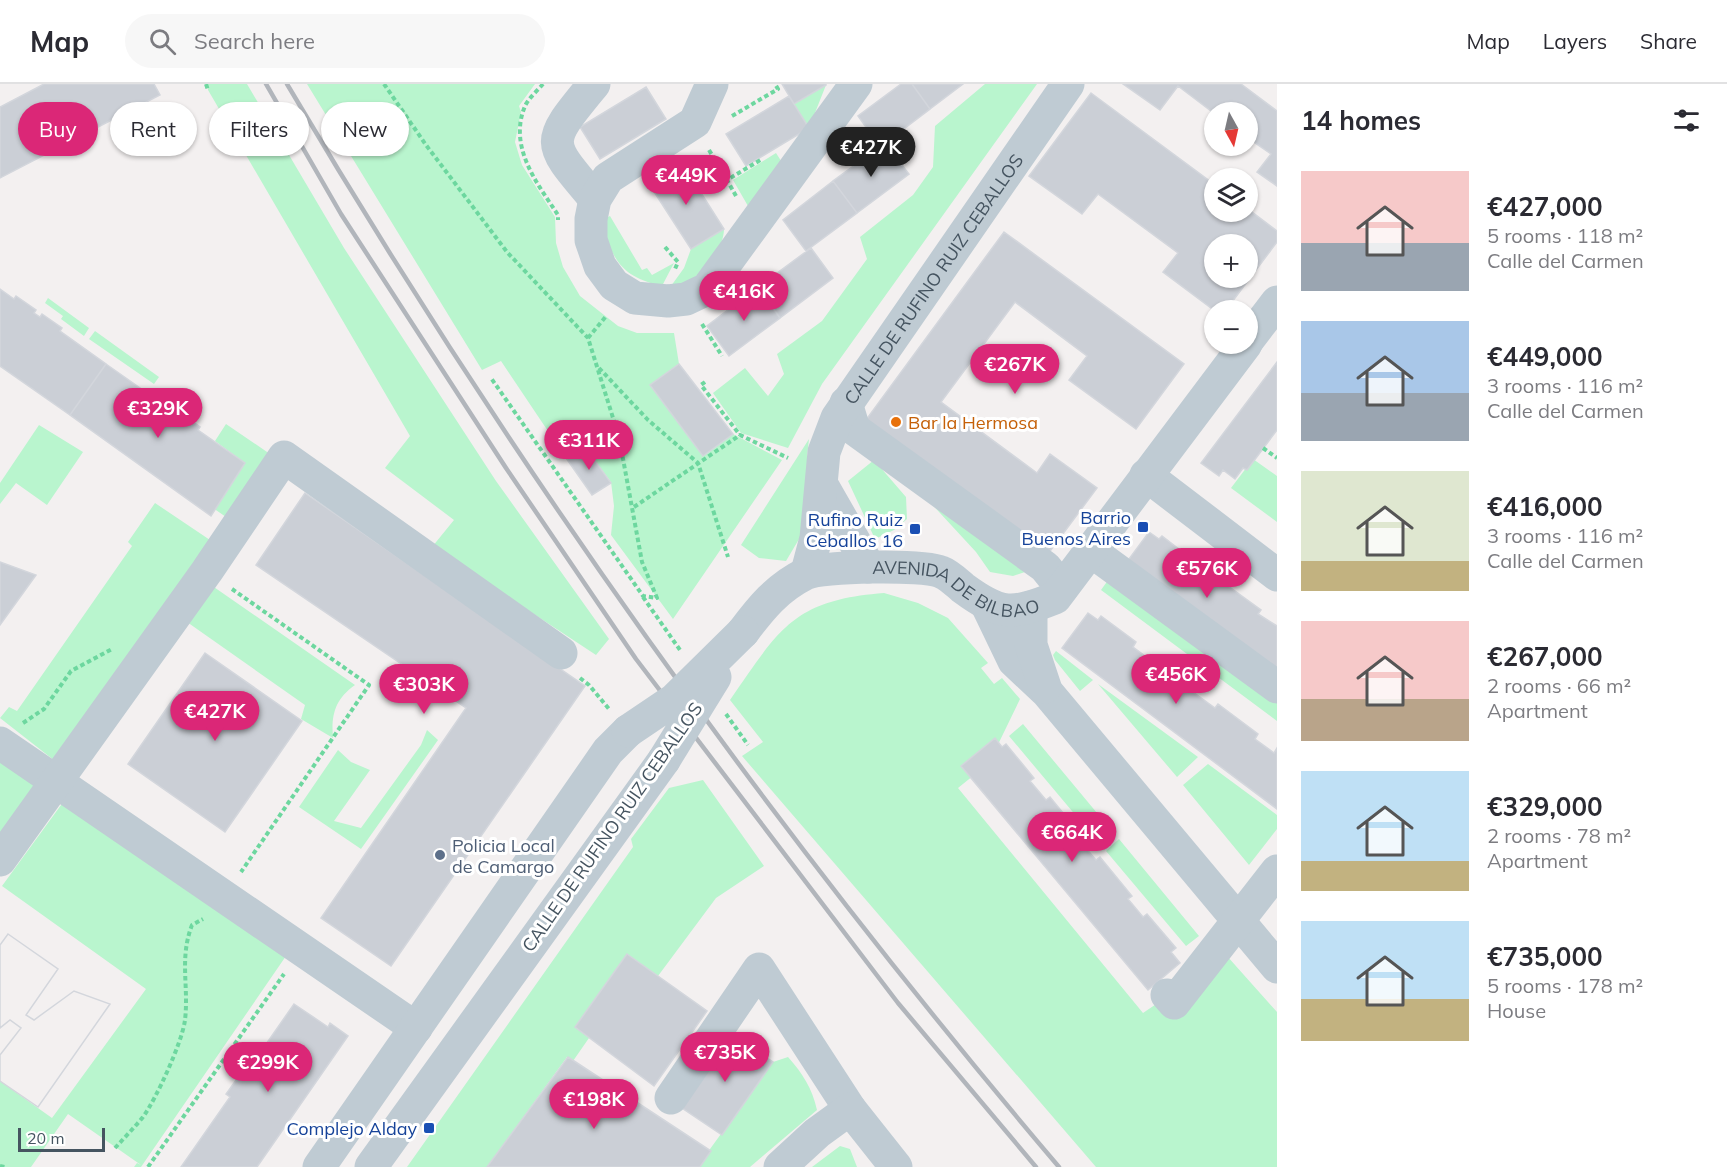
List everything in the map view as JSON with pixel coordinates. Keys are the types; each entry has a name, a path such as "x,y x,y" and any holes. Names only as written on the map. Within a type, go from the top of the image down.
{"street":[{"path":"594,84 566,119 556,136 560,157 595,199"},
{"path":"712,84 695,122 608,178 595,199 591,240 600,266 614,285 635,298 686,299 707,289 856,84"},
{"name":"CALLE DE RUFINO RUIZ CEBALLOS","path":"807,572 816,538 824,452 830,434 846,403 1068,84"},
{"name":"AVENIDA DE BILBAO","path":"1258,327 1277,302"},
{"name":"AVENIDA DE BILBAO","path":"743,632 771,596 807,572 893,565 941,572 988,606 1010,611 1031,607 1055,598 1238,354"},
{"path":"846,403 854,429 1045,567 1062,588"},
{"path":"0,860 207,571 284,457 561,653"},
{"path":"1146,475 1277,575"},
{"path":"822,485 869,567"},
{"path":"1091,550 1277,687"},
{"path":"988,606 1014,662 1047,692 1277,967"},
{"path":"1031,607 1031,645 1047,692"},
{"name":"CALLE DE RUFINO RUIZ CEBALLOS","path":"319,1167 608,751 621,723 674,699 743,632"},
{"name":"CALLE DE RUFINO RUIZ CEBALLOS","path":"371,1167 664,760 743,632"},
{"path":"8,734 54,782 301,950 412,1033 446,1062"},
{"path":"590,776 632,804"},
{"path":"1167,995 1174,1003 1277,871"},
{"path":"671,1098 759,969 850,1109 896,1167"},
{"path":"780,1167 817,1132 850,1109"}],"path":[{"path":"206,84 208,90"},
{"path":"384,84 426,146 507,252 588,338 620,437 642,562 657,598 643,596 491,378"},
{"path":"543,84 525,106 521,145 525,166 558,215 558,226"},
{"path":"729,117 778,89 775,84"},
{"path":"705,144 737,198"},
{"path":"727,180 765,157"},
{"path":"601,306 609,312"},
{"path":"597,365 648,420 698,464 728,557"},
{"path":"705,382 701,385 740,435 788,458"},
{"path":"634,507 740,435"},
{"path":"1263,448 1277,458"},
{"path":"207,571 369,685"},
{"path":"8,734 44,710 71,671 87,660 117,646"},
{"path":"561,653 582,665 576,675 590,685 621,723"},
{"path":"148,1167 301,950"},
{"path":"0,1166 5,1167"}],"green space":[{"path":"208,84 247,84 258,102 215,102 208,90"},
{"path":"307,84 535,84 519,106 521,112 515,142 522,165 555,217 556,243 563,267 580,296 618,326 637,333 674,333 679,364 650,385 703,456 733,434 782,460 673,619 611,535 614,506 611,482 585,447 566,458 501,361 482,370 351,156 409,156 409,102 321,102 321,107"},
{"path":"985,84 1037,84 822,384 788,448 741,433 713,393 745,368 768,396 784,374 777,354 822,321 867,259 860,237 913,195 933,167 935,126"},
{"path":"826,85 809,128 794,104"},
{"path":"776,153 785,167 752,213 733,180"},
{"path":"247,156 290,156 344,248 496,481 609,639 596,655 432,547 454,520 385,468 410,436"},
{"path":"610,216 642,270 647,268 652,275 674,263 662,286 636,277 627,271 614,256 600,221"},
{"path":"724,229 718,250 708,265 688,281 671,286 684,268 691,249"},
{"path":"48,298 89,328 84,336 61,319 63,316 45,303"},
{"path":"95,331 159,377 154,384 89,339"},
{"path":"226,424 270,454 226,517 213,508 245,463 215,441"},
{"path":"39,425 83,452 47,505 16,483 0,504 0,483"},
{"path":"809,439 807,457 811,519 786,561 759,558 741,545"},
{"path":"880,448 1043,566 1013,576 990,572 976,552"},
{"path":"1253,459 1277,476 1277,522 1231,488"},
{"path":"874,460 906,497 907,519 894,530 875,539 848,481"},
{"path":"155,503 210,540 55,761 0,718 9,707 17,711 132,546 128,542"},
{"path":"1116,569 1277,687 1277,721 1101,590"},
{"path":"211,585 355,685 343,696 336,708 333,738 301,719 305,705 187,622"},
{"path":"884,593 918,603 948,618 988,663 981,668 994,684 1002,678 1020,699 989,763 958,788 1143,1013 1227,956 1277,1012 1277,1167 1096,1167 742,756 763,742 730,700 776,637 808,611 853,597"},
{"path":"1056,651 1093,680 1080,691 1055,660 1053,655"},
{"path":"1098,684 1198,757 1177,777"},
{"path":"1023,724 1112,831 1098,842 1009,736"},
{"path":"427,730 438,740 361,849 299,807 338,750 351,762 370,770 334,821 361,828 421,745"},
{"path":"0,756 41,784 0,842"},
{"path":"1208,764 1277,815 1277,829 1249,865 1183,785"},
{"path":"703,780 764,866 716,898 658,976 627,954 575,1027 589,1038 573,1061 567,1057 487,1167 407,1167 633,847 631,839 669,788"},
{"path":"64,801 286,956 141,1167 134,1167 137,1163 141,1165 68,1114 31,1167 0,1167 0,1081 52,1118 146,989 2,886"},
{"path":"1119,839 1199,936 1186,946 1106,851"},
{"path":"788,1057 806,1082 817,1110 750,1167 697,1167 773,1062"},
{"path":"840,1146 850,1149 857,1167 812,1167"}],"building":[{"path":"44,84 154,84 160,95 147,102 110,102 110,121 98,127 98,102 18,102 18,156 42,156 0,178 0,107"},
{"path":"782,84 826,84 826,85 794,104"},
{"path":"901,84 912,84 930,109 880,147 858,116"},
{"path":"912,84 963,84 930,109"},
{"path":"1123,84 1241,84 1277,111 1277,186 1258,173 1271,154 1258,145 1258,102 1204,102 1204,106 1178,86 1160,110"},
{"path":"646,87 666,119 600,159 580,127"},
{"path":"1091,93 1204,177 1204,222 1258,222 1258,217 1277,231 1277,242 1258,267 1258,234 1204,234 1204,288 1242,288 1234,300 1204,300 1204,303 1163,272 1178,253 1098,194 1082,214 1029,176"},
{"path":"789,96 809,128 746,166 726,134"},
{"path":"885,143 909,174 857,213 833,181"},
{"path":"682,163 724,229 691,249 649,184"},
{"path":"833,181 857,213 806,251 783,220"},
{"path":"1004,232 1184,364 1136,429 1069,380 1087,356 1015,302 941,402 1037,473 1050,454 1097,488 1042,562 860,428"},
{"path":"811,248 833,278 780,318 758,287"},
{"path":"758,287 780,318 729,356 707,326"},
{"path":"0,289 14,299 16,296 36,310 34,313 40,317 42,314 62,328 60,331 106,364 70,415 0,366"},
{"path":"1277,362 1277,430 1247,470 1243,468 1235,479 1223,470 1219,476 1201,463"},
{"path":"106,364 153,397 155,394 174,408 172,411 178,416 181,413 200,427 198,430 245,463 211,516 70,415"},
{"path":"679,364 733,434 703,456 650,385"},
{"path":"585,447 611,483 592,495 566,458"},
{"path":"305,493 585,686 391,966 321,918 466,708 256,565"},
{"path":"1149,532 1159,539 1162,536 1198,564 1196,567 1215,581 1217,578 1261,610 1258,614 1277,626 1277,676 1126,563"},
{"path":"0,562 36,575 0,625"},
{"path":"1088,613 1098,620 1101,616 1136,642 1133,647 1152,661 1156,657 1196,688 1193,692 1215,708 1218,704 1258,734 1255,739 1274,753 1277,748 1277,809 1062,648"},
{"path":"205,653 302,721 225,832 128,764"},
{"path":"995,738 1002,747 1006,744 1034,778 1030,781 1046,800 1050,797 1082,836 1078,839 1096,860 1100,857 1132,896 1128,899 1143,917 1147,914 1176,948 1171,952 1180,963 1148,990 961,766"},
{"path":"8,934 58,969 26,1015 34,1020 74,991 110,1004 38,1107 0,1081 0,1055 21,1028 10,1020 0,1028 0,945"},
{"path":"8,934 58,969 26,1015 34,1020 74,991 110,1004 38,1107 0,1081 0,1055 21,1028 10,1020 0,1028 0,945"},
{"path":"627,954 707,1011 654,1086 575,1027"},
{"path":"294,1004 328,1027 330,1023 348,1036 257,1167 181,1167 230,1097 226,1094 259,1048 262,1050"},
{"path":"728,1032 773,1062 722,1135 676,1104"},
{"path":"568,1057 711,1151 700,1167 487,1167"}],"railway":[{"path":"266,84 341,214 506,468 636,659 898,1003 1036,1167"},
{"path":"287,84 462,367 650,642 748,777 849,909 1059,1167"}],"place":[{"name":"Bar la Hermosa","path":"896,422"},
{"name":"Barrio Buenos Aires","path":"1143,527"},
{"name":"Rufino Ruiz Ceballos 16","path":"915,529"},
{"name":"Policia Local de Camargo","path":"440,855"},
{"name":"Complejo Alday","path":"429,1128"}]}
